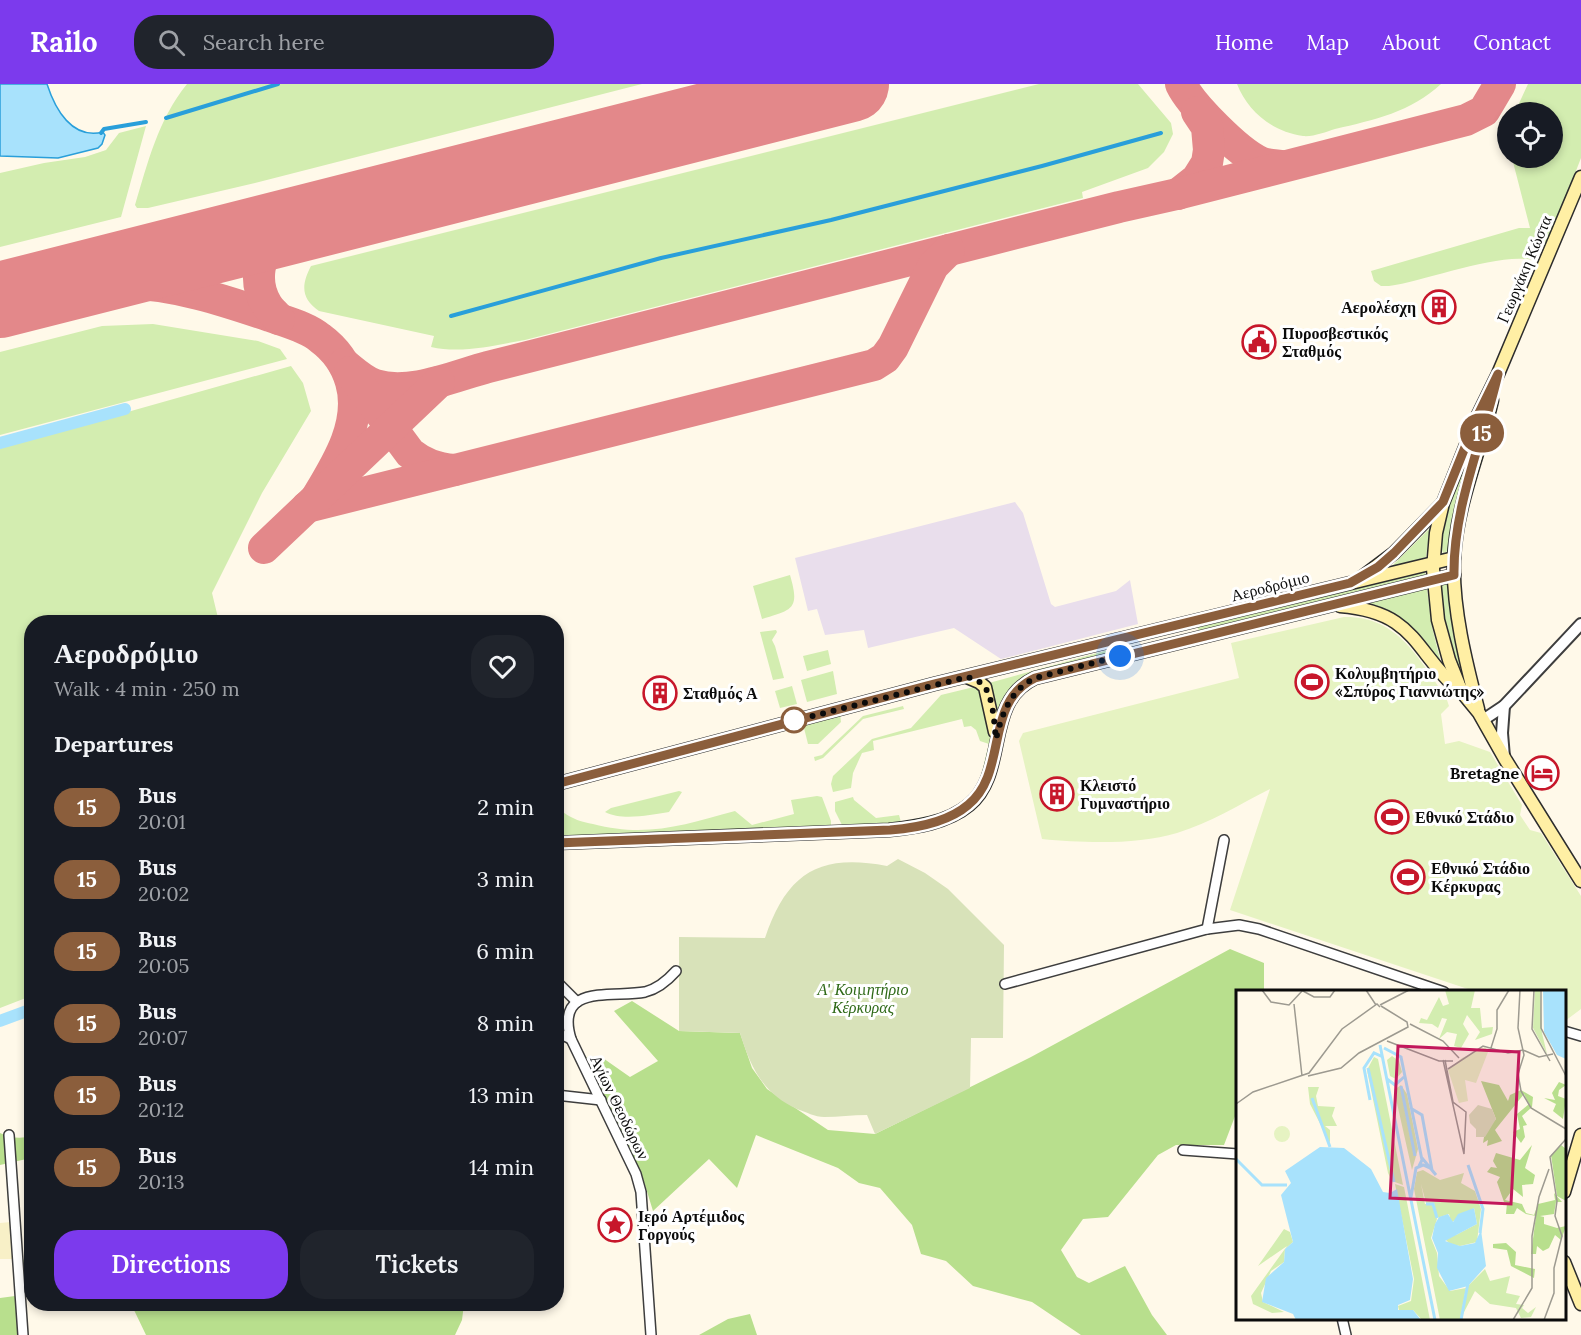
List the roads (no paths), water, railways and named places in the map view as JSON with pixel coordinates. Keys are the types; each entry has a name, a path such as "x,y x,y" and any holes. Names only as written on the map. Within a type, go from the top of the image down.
{"main road":[{"name":"Γεωργάκη Κώστα","path":"1581,177 1443,502 1436,533 1433,563 1438,620 1444,645 1465,696 1481,716 1504,759 1581,881"},
{"name":"Γεωργάκη Κώστα","path":"1481,716 1462,642 1454,558 1464,496 1498,374"},
{"path":"1350,583 1378,567 1443,502"},
{"name":"Αεροδρόμιο","path":"564,782 774,725 1454,558"},
{"name":"Αεροδρόμιο","path":"564,843 890,830 929,824 952,816 968,806 977,796 985,784 1006,706 1025,683 1035,678 1454,575"},
{"path":"1327,606 1368,610 1385,615 1417,640 1449,682 1465,696"},
{"path":"967,677 980,682 985,687 991,706 996,739"},
{"path":"1566,1187 1577,1160 1581,1135"},
{"path":"1566,1267 1581,1304"}],"street":[{"path":"1481,716 1504,706 1581,624"},
{"path":"1160,630 1161,646"},
{"path":"1504,706 1504,759"},
{"path":"1207,929 1224,840"},
{"path":"1005,984 1207,929 1239,925 1259,929 1438,990"},
{"path":"564,989 577,1002 588,996 645,992 662,984 676,971"},
{"path":"1406,979 1412,990"},
{"name":"Αγίων Θεοδώρων","path":"577,1002 568,1020 572,1039 636,1174 641,1192 651,1335"},
{"path":"1566,1032 1581,1036"},
{"path":"564,1036 572,1039"},
{"path":"564,1096 601,1100"},
{"path":"9,1135 23,1335"},
{"path":"1184,1150 1236,1154"},
{"path":"1342,1320 1346,1335"}],"water":[{"path":"0,84 47,84 66,120 82,131 103,132 105,135 102,144 98,148 58,158 0,156"}],"waterway":[{"path":"166,118 278,84"},
{"path":"101,133 104,129 146,122"},
{"path":"451,316 661,258 831,220 1161,133"},
{"path":"0,443 125,409"},
{"path":"0,1021 24,1012"}],"place":[{"name":"Αερολέσχη","path":"1439,307"},
{"name":"Πυροσβεστικός Σταθμός","path":"1259,342"},
{"name":"Κολυμβητήριο «Σπύρος Γιαννιώτης»","path":"1312,682"},
{"name":"Σταθμός Α","path":"660,693"},
{"name":"Bretagne","path":"1542,773"},
{"name":"Κλειστό Γυμναστήριο","path":"1057,794"},
{"name":"Εθνικό Στάδιο","path":"1392,817"},
{"name":"Εθνικό Στάδιο Κέρκυρας","path":"1408,877"},
{"name":"Ιερό Αρτέμιδος Γοργούς","path":"615,1225"}],"park label":[{"name":"Α' Κοιμητήριο Κέρκυρας","path":"863,998"}]}
